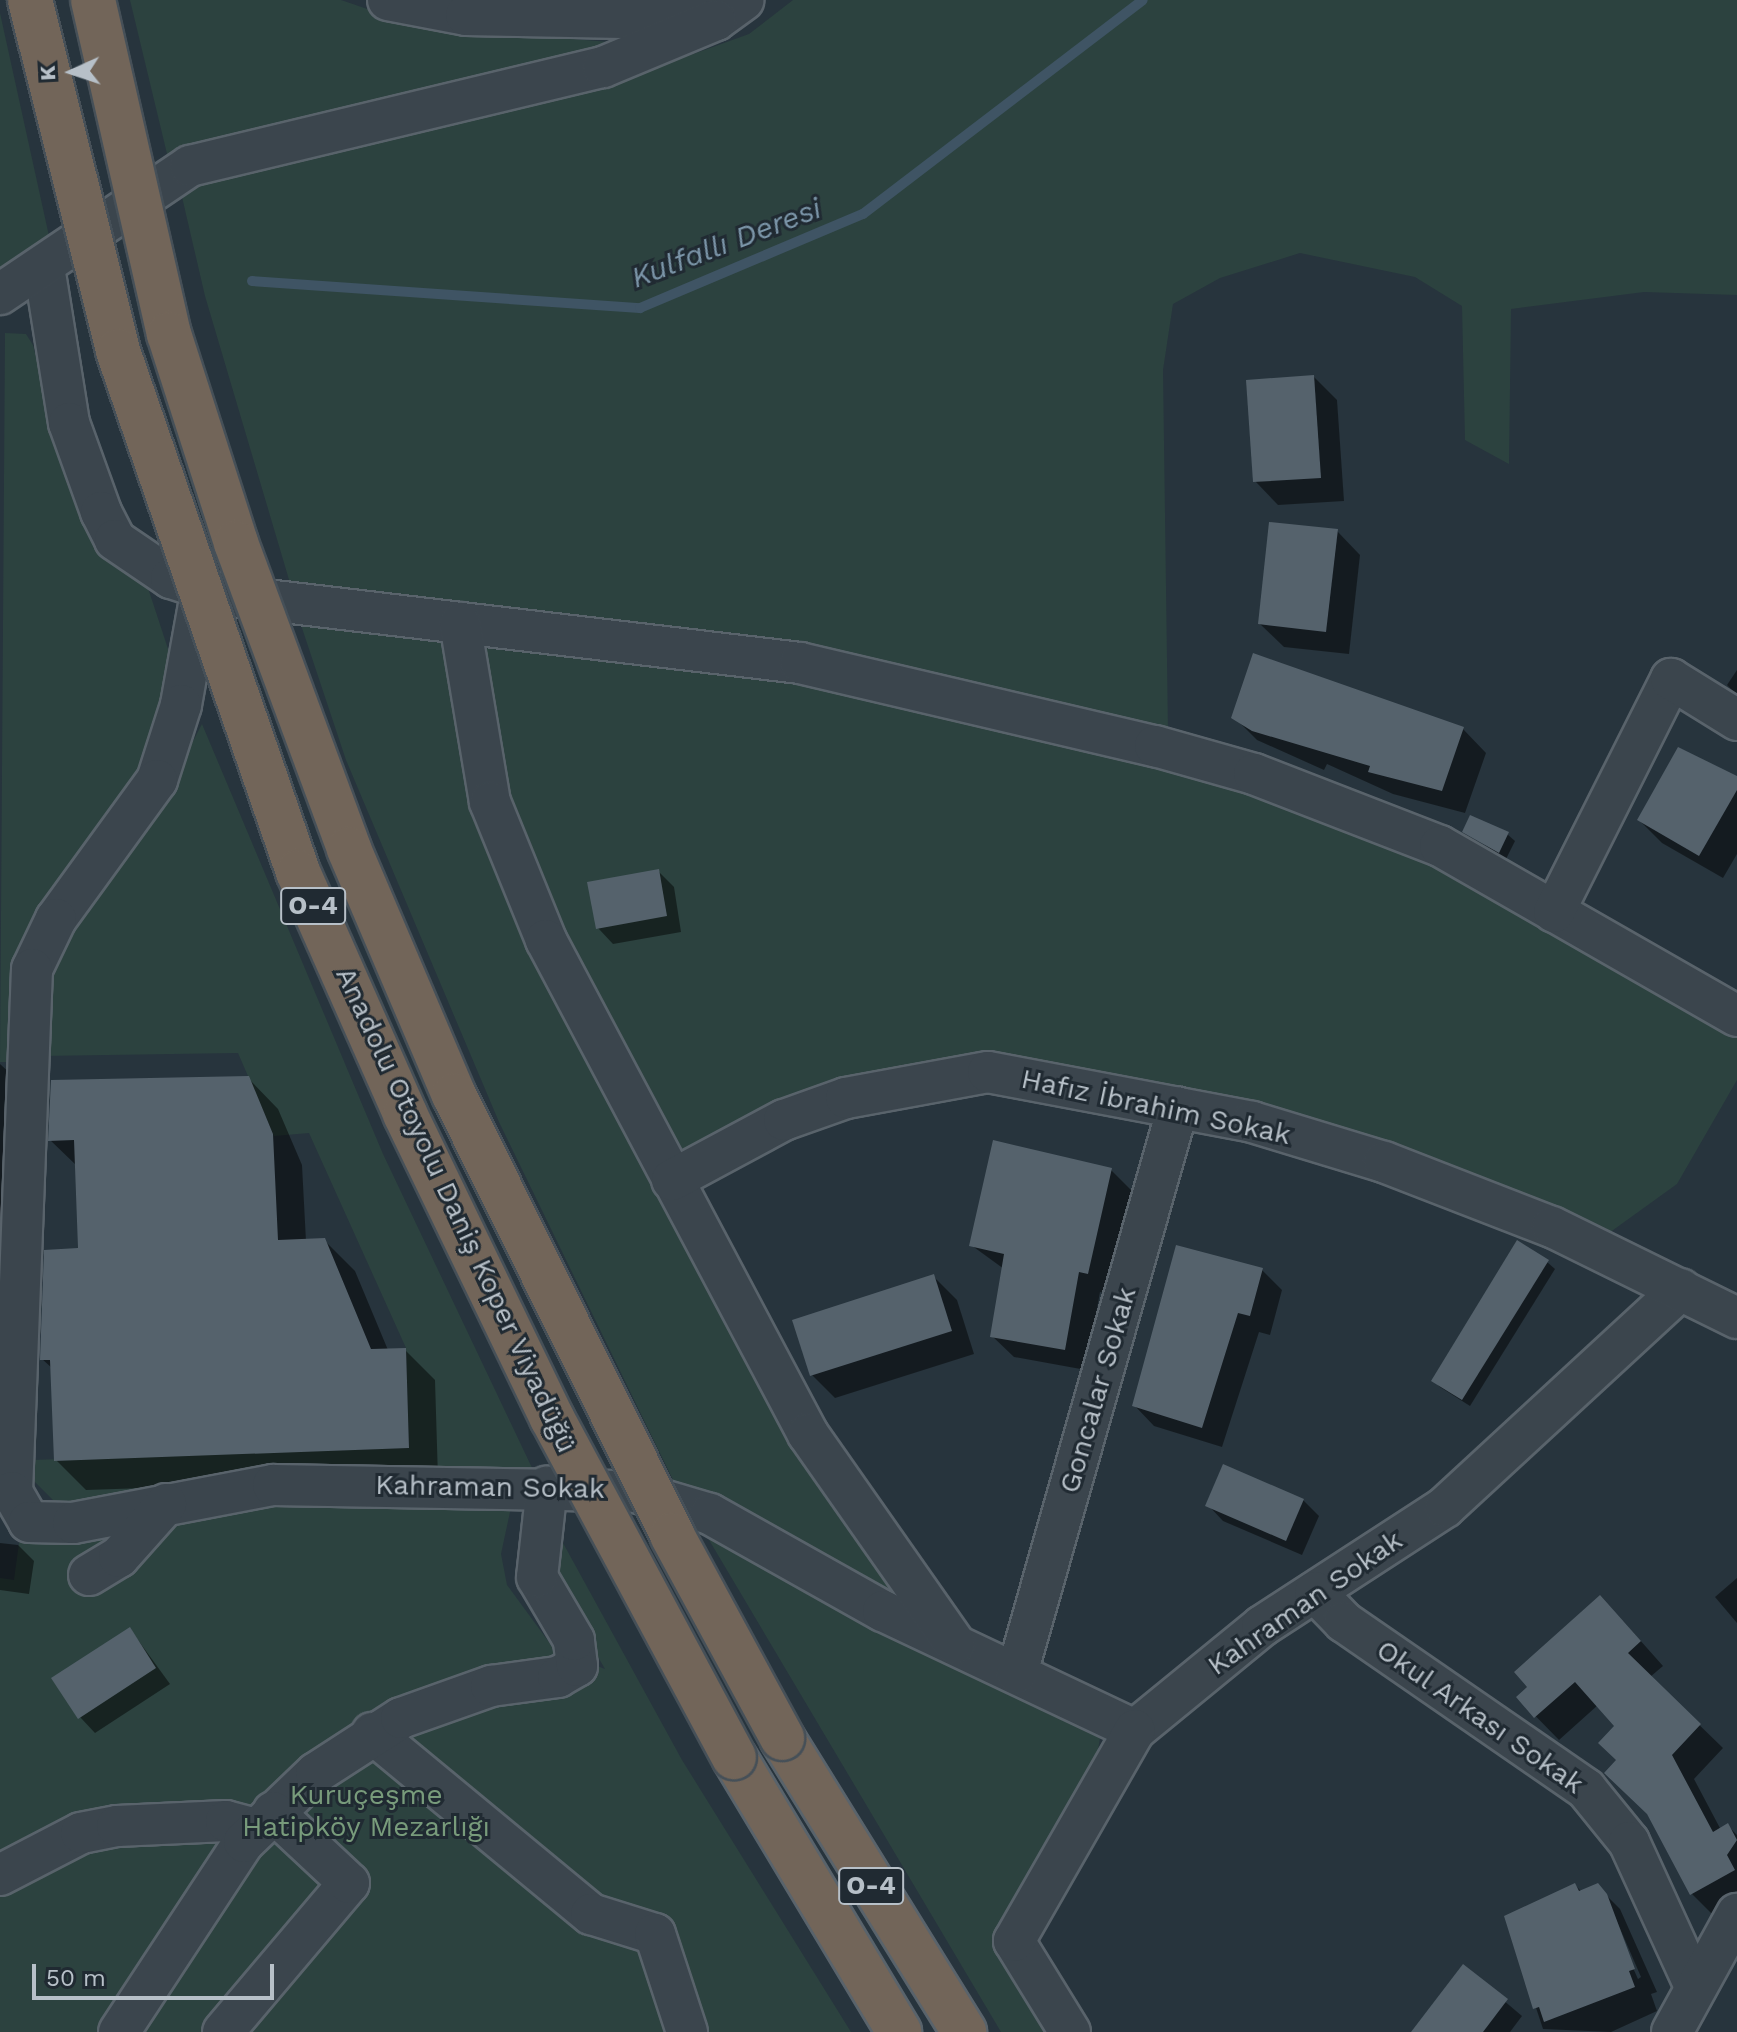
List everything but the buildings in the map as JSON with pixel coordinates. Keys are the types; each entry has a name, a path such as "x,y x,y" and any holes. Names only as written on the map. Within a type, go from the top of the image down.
{"highway":[{"name":"Anadolu Otoyolu Daniş Koper Viyadüğü","path":"30,0 123,366 298,872 405,1114 552,1418 734,1757 899,2032"},
{"name":"Anadolu Otoyolu Daniş Koper Viyadüğü","path":"93,0 169,334 236,543 349,849 454,1095 672,1535 782,1738 964,2032"}],"street":[{"path":"388,0 466,15 730,10"},
{"path":"0,294 190,166 603,67 730,10"},
{"path":"44,267 69,423 101,512 115,540 138,560 202,588 460,623 800,663 1141,742 1341,805 1440,846 1737,1016"},
{"name":"Kahraman Sokak","path":"202,588 181,705 157,780 56,919 39,948 29,989 12,1492 23,1516 42,1526 273,1485 547,1487 632,1491 710,1514 955,1644 1135,1730 1315,1592 1445,1507 1681,1289"},
{"path":"460,623 490,802 511,861 672,1180 808,1434 955,1644"},
{"path":"1554,912 1671,679 1737,720"},
{"name":"Hafız İbrahim Sokak","path":"672,1180 784,1120 958,1074 988,1072 1178,1107 1384,1162 1552,1227 1737,1318"},
{"name":"Goncalar Sokak","path":"1017,1673 1178,1107"},
{"path":"119,2032 264,1821 372,1733 443,1700 577,1666 574,1640 537,1577 547,1487"},
{"path":"89,1575 119,1557 166,1504"},
{"name":"Okul Arkası Sokak","path":"1315,1592 1344,1622 1586,1789 1629,1842 1694,1984"},
{"path":"1070,2032 1014,1941 1135,1730"},
{"path":"372,1733 591,1914 655,1934 687,2032"},
{"path":"0,1875 81,1833 117,1826 264,1821 349,1883 223,2032"},
{"path":"1672,2032 1694,1984 1737,1914"}],"green space":[{"path":"130,0 341,0 420,27 610,42 606,53 168,158"},
{"path":"793,0 1737,0 1737,295 1644,292 1511,309 1509,464 1465,440 1462,306 1415,277 1300,253 1220,278 1173,304 1163,370 1168,732 836,652 290,583 205,296 179,184 596,89 749,34"},
{"path":"0,13 49,236 0,283"},
{"path":"5,333 26,334 33,345 54,429 104,550 148,588 173,664 139,789 26,941 13,1062 0,1062"},
{"path":"299,619 440,635 478,817 545,980 849,1527 903,1606 675,1484 499,1122 346,760"},
{"path":"484,648 881,693 1288,803 1441,864 1737,1034 1737,1080 1677,1184 1609,1233 1036,1065 682,1160 576,964 522,843 495,733"},
{"path":"202,724 383,1154 534,1472 61,1508 33,1480 31,1460 409,1448 406,1348 309,1133 274,1136 238,1053 41,1056 45,978 61,941 167,791"},
{"name":"Kuruçeşme Hatipköy Mezarlığı","path":"289,1493 513,1498 501,1554 507,1585 554,1649 605,1669 551,1575 557,1532 682,1760 851,2032 0,2032 0,1578 14,1580 19,1543"},
{"path":"699,1523 1102,1726 1097,1756 1001,1949 1052,2032 1001,2032"}],"waterway":[{"name":"Kulfallı Deresi","path":"252,281 640,308 863,214 1143,0"}]}
